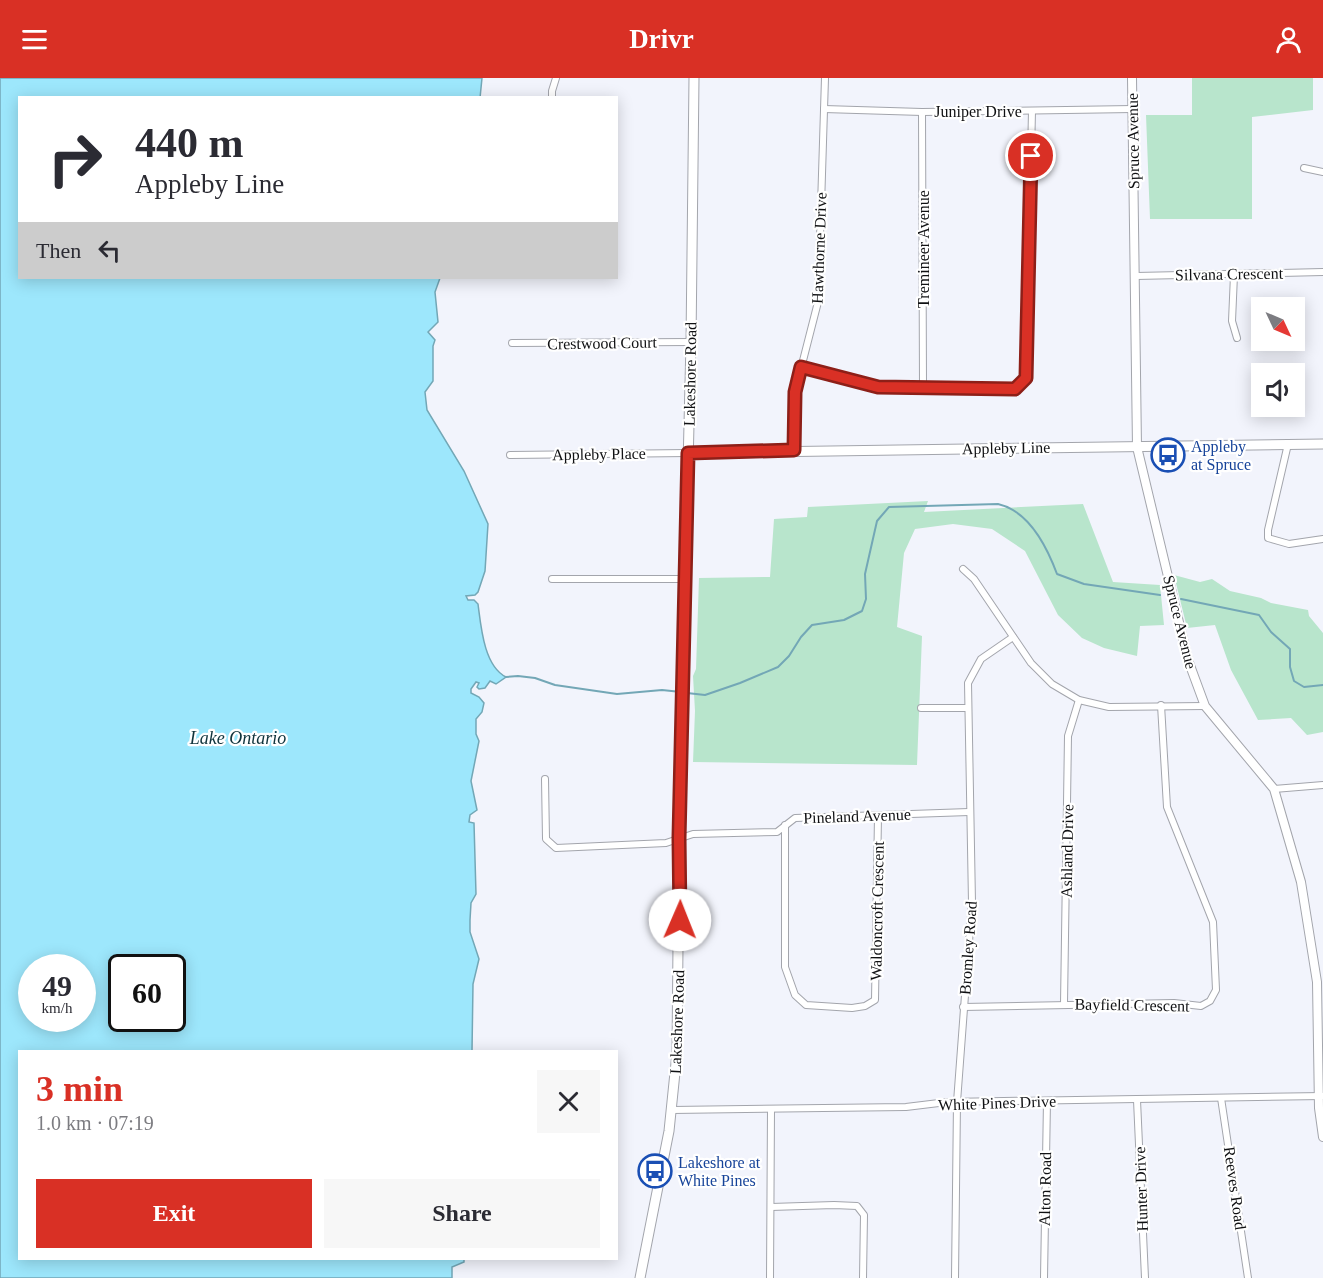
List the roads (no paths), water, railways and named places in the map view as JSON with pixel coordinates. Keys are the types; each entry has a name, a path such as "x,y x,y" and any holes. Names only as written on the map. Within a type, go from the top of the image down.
{"main road":[{"name":"Lakeshore Road","path":"640,1278 665,1159 677,1053 679,838 692,342 694,78"},
{"name":"Appleby Line","path":"688,453 1323,444"}],"street":[{"path":"552,96 556,78"},
{"name":"Hawthorne Drive","path":"794,450 795,392 818,302 825,78"},
{"name":"Spruce Avenue","path":"1132,78 1137,447 1188,660 1205,706 1274,789 1300,882 1317,982 1323,1137"},
{"name":"Juniper Drive","path":"824,109 922,112 1133,109"},
{"path":"801,367 878,387 1015,389 1026,378 1032,111"},
{"name":"Tremineer Avenue","path":"922,112 923,387"},
{"path":"1304,168 1323,172"},
{"name":"Silvana Crescent","path":"1136,276 1323,272"},
{"path":"1234,275 1232,321 1237,338"},
{"name":"Crestwood Court","path":"512,343 692,342"},
{"path":"1288,444 1268,530 1269,537 1289,544 1323,539"},
{"name":"Appleby Place","path":"510,454 688,453"},
{"path":"963,568 974,579 1032,663 1052,684 1079,700 1110,707 1205,706"},
{"path":"552,579 685,579"},
{"name":"Bromley Road","path":"955,1278 957,1102 972,902 968,683 981,659 1013,637"},
{"name":"Ashland Drive","path":"1064,1004 1068,736 1079,700"},
{"name":"Bayfield Crescent","path":"963,1007 1174,1003 1201,1006 1210,1001 1216,990 1213,922 1167,807 1161,705"},
{"path":"921,708 967,708"},
{"name":"Pineland Avenue","path":"545,779 546,839 556,848 666,843 693,834 777,832 795,818 969,812"},
{"path":"1274,789 1323,785"},
{"name":"Waldoncroft Crescent","path":"785,825 785,967 795,995 806,1005 852,1008 865,1006 875,1000 878,816"},
{"name":"White Pines Drive","path":"672,1110 906,1107 957,1102 1321,1096"},
{"name":"Reeves Road","path":"1221,1098 1248,1278"},
{"name":"Hunter Drive","path":"1137,1100 1145,1278"},
{"name":"Alton Road","path":"1044,1278 1047,1101"},
{"path":"770,1278 771,1109"},
{"path":"771,1207 857,1206 864,1215 863,1278"}],"water":[{"name":"Lake Ontario","path":"0,78 482,78 480,96 18,96 18,279 440,279 435,292 438,322 428,332 435,340 433,381 425,392 427,410 464,471 488,524 485,571 478,592 475,595 466,596 468,600 474,600 478,604 482,634 488,655 499,672 506,677 496,684 490,681 485,688 479,689 477,687 479,683 476,682 471,689 471,693 484,703 482,712 476,719 476,734 479,741 471,781 477,810 470,815 469,822 474,823 476,894 471,903 470,932 479,959 473,984 472,1050 18,1050 18,1260 464,1260 452,1267 452,1278 0,1278"}],"waterway":[{"path":"687,693 705,695 778,667 812,625 844,620 862,611 866,599 865,574 877,521 889,507 998,504 1009,508 1028,522 1042,542 1057,574 1084,584 1160,595"},
{"path":"1181,599 1259,615 1271,632 1290,649 1290,667 1294,681 1304,687 1323,685"},
{"path":"506,677 535,678 555,685 617,694 662,690 681,692"}],"place":[{"name":"Appleby at Spruce","path":"1168,455"},
{"name":"Lakeshore at White Pines","path":"655,1171"}]}
